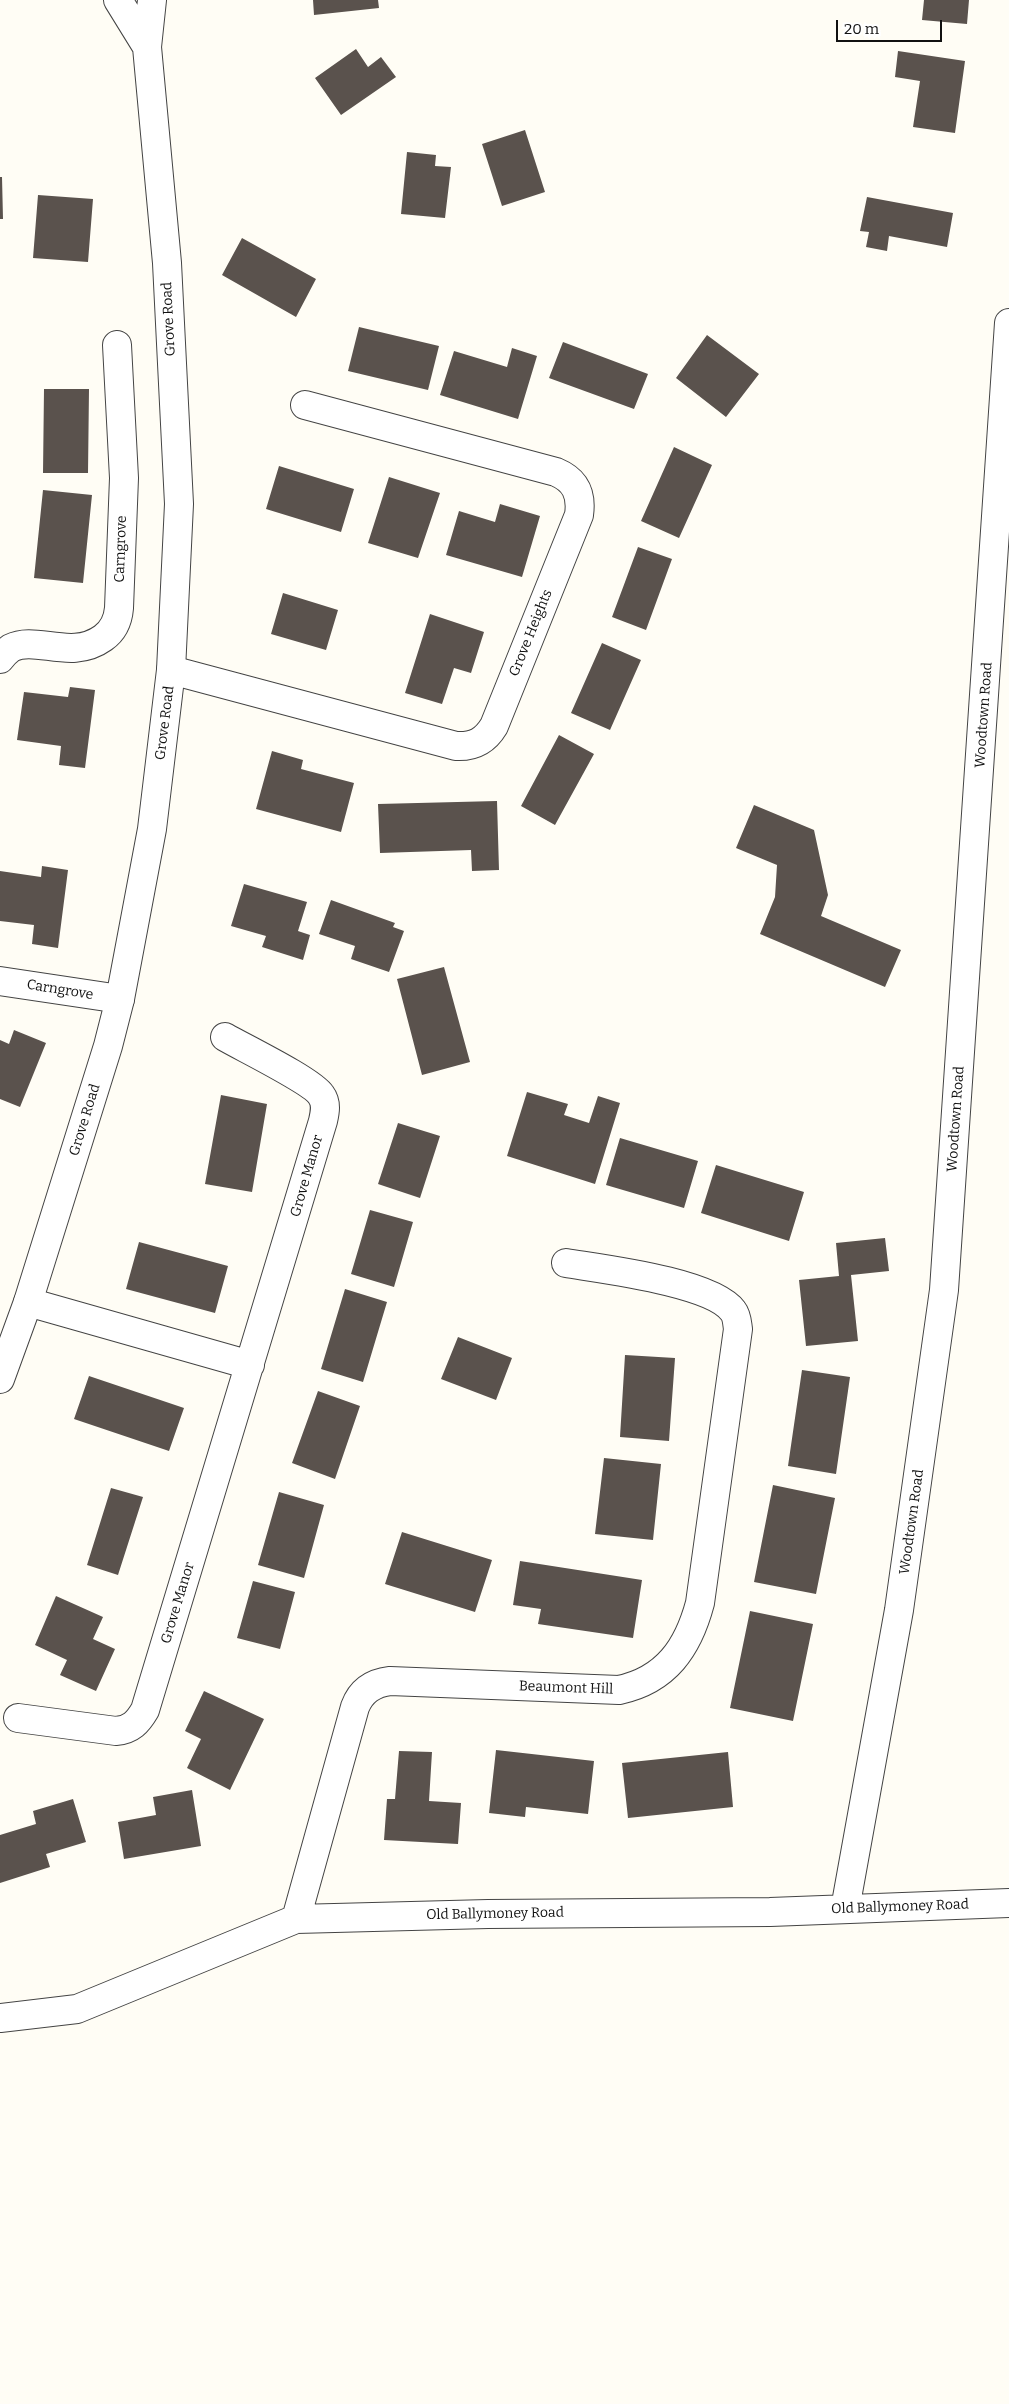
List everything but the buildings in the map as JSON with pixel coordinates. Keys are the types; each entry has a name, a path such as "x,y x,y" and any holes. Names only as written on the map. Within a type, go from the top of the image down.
{"street":[{"name":"Grove Road","path":"118,0 148,48"},
{"name":"Grove Road","path":"0,1378 28,1302 105,1056 120,999 152,829 171,670 179,504 167,263 148,48 152,0"},
{"name":"Woodtown Road","path":"845,1908 899,1610 944,1290 1008,368 1009,324"},
{"name":"Carngrove","path":"0,659 12,648 20,646 69,649 91,645 106,636 116,622 119,608 124,478 117,345"},
{"name":"Grove Heights","path":"171,670 456,746 475,744 485,737 494,726 579,514 580,502 577,489 570,480 556,472 305,405"},
{"name":"Carngrove","path":"0,981 120,999"},
{"name":"Grove Manor","path":"18,1718 116,1731 129,1728 140,1718 148,1700 250,1365 323,1121 325,1107 323,1097 311,1085 225,1037"},
{"name":"Beaumont Hill","path":"296,1919 355,1707 367,1690 378,1684 390,1681 619,1690 643,1684 662,1670 677,1655 693,1626 700,1603 734,1358 738,1329 736,1315 728,1305 714,1297 660,1278 566,1263"},
{"path":"28,1302 250,1365"},
{"name":"Old Ballymoney Road","path":"0,2018 77,2009 296,1919 488,1914 770,1912 1009,1903"}]}
